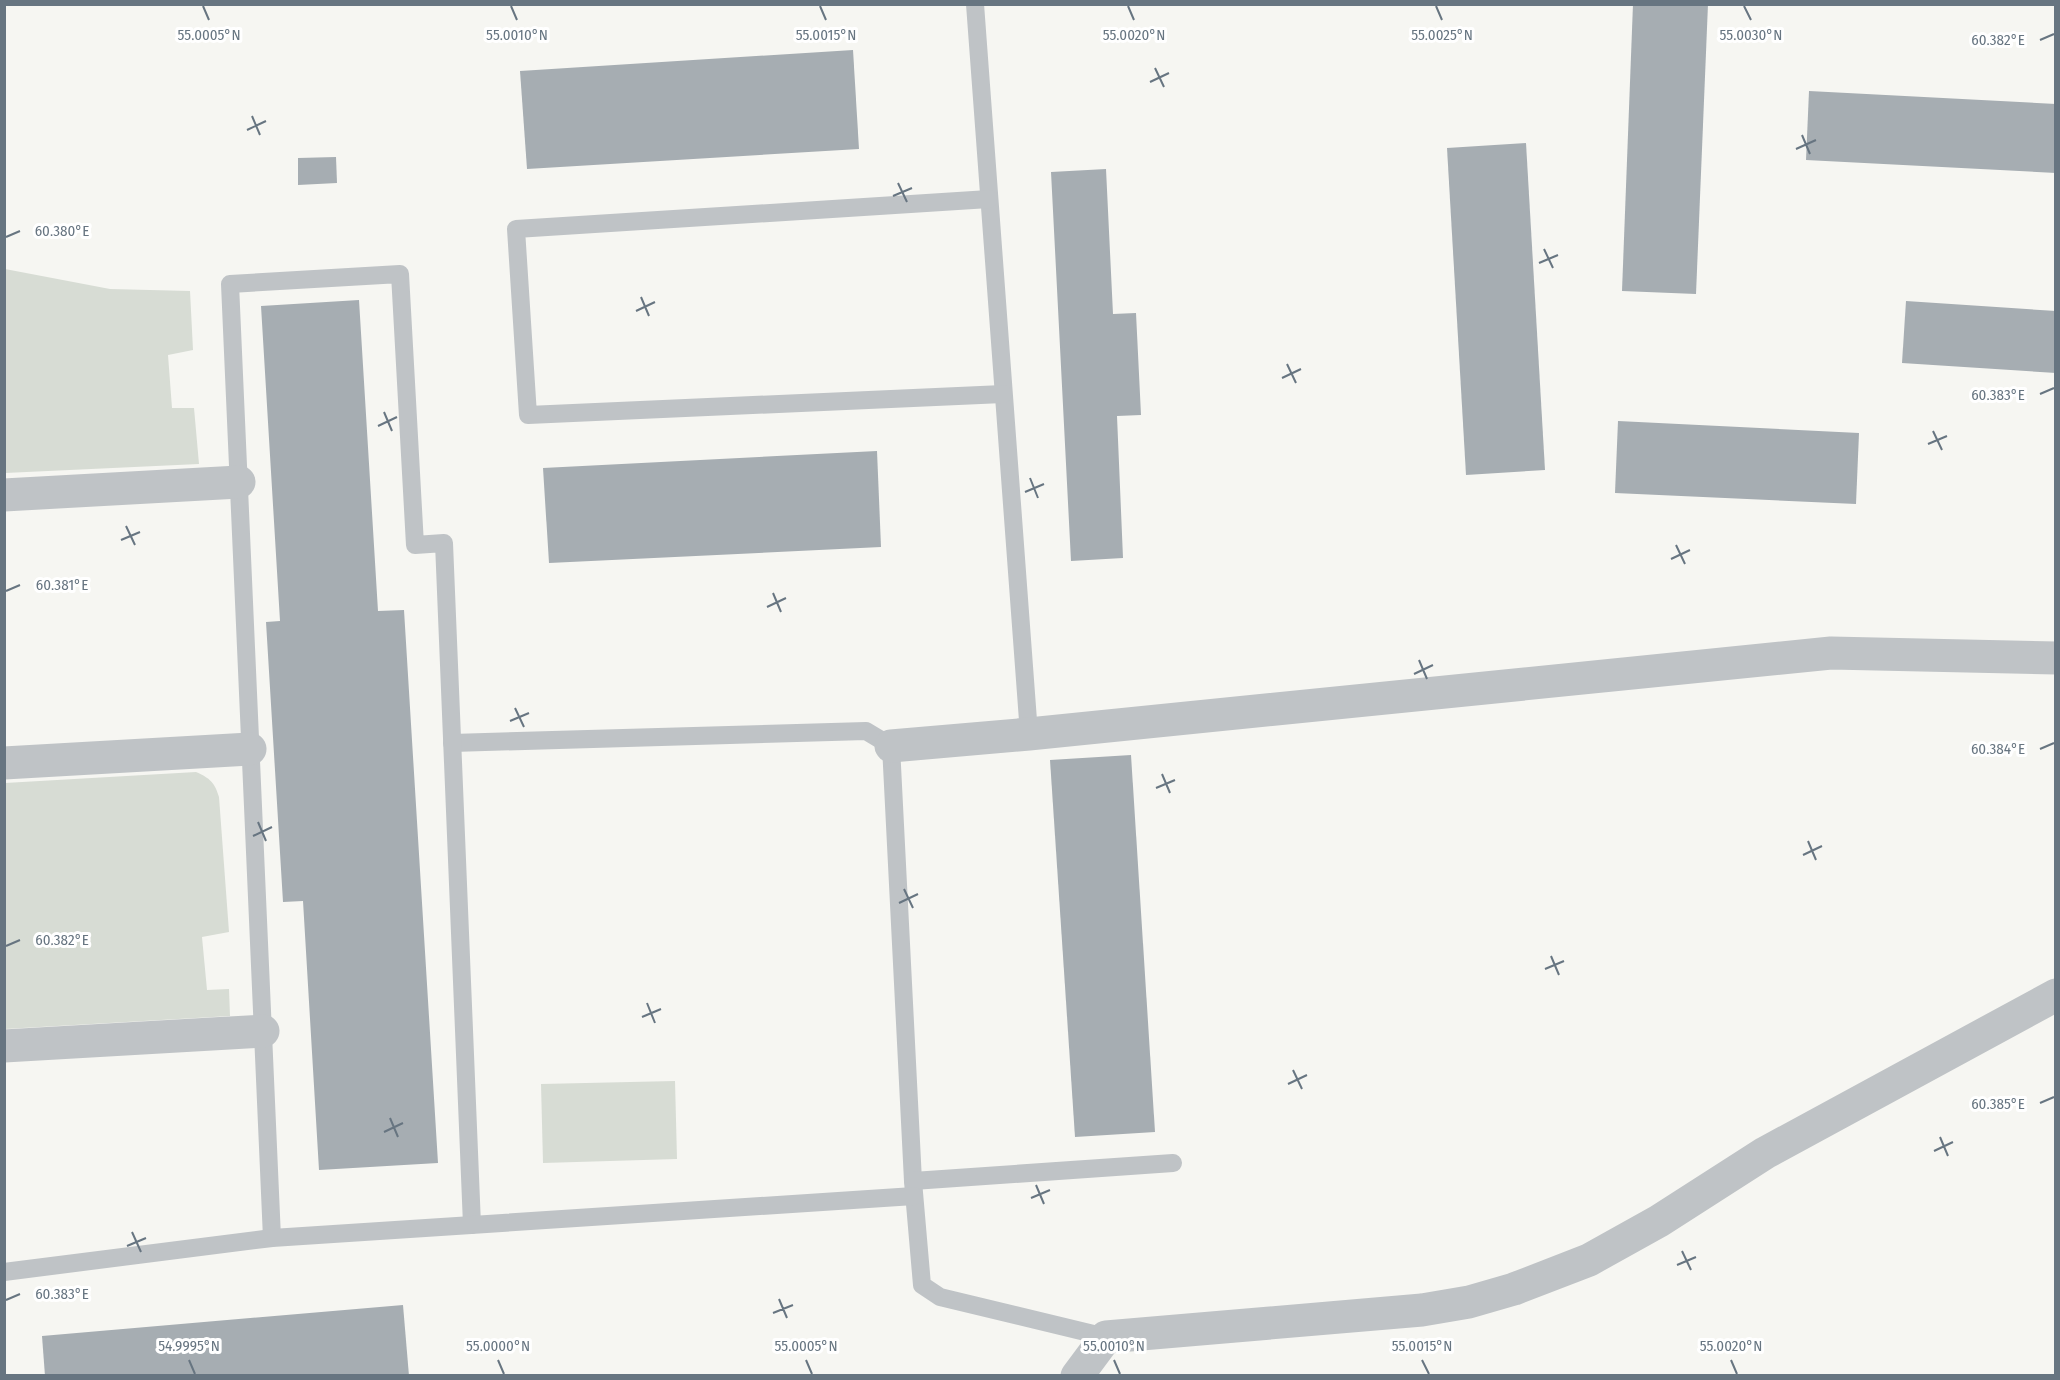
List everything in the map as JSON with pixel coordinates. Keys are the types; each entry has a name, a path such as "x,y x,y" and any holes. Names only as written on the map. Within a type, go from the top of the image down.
{"street":[{"path":"4,495 238,482"},
{"path":"891,747 1831,653 2055,658"},
{"path":"4,763 250,749"},
{"path":"1077,1376 1106,1337 1422,1310 1468,1302 1514,1289 1588,1260 1659,1221 1765,1153 2055,995"},
{"path":"4,1046 263,1031"}],"lane":[{"path":"975,4 1029,734"},
{"path":"989,199 516,229 528,415 1003,394"},
{"path":"272,1238 230,284 400,274 415,545 444,543 472,1225"},
{"path":"452,743 866,731 891,747 914,1188 922,1285 940,1296 1106,1337"},
{"path":"4,1272 272,1238 472,1225 914,1188 1173,1163"}],"shaded area":[{"path":"5,269 110,289 190,291 193,350 168,355 172,408 194,408 199,464 5,473"},
{"path":"196,772 211,782 219,797 229,932 202,937 207,990 229,989 230,1016 5,1029 5,783"},
{"path":"675,1081 677,1159 543,1163 541,1084"}],"building":[{"path":"1633,4 1708,4 1696,294 1622,291"},
{"path":"853,50 859,149 527,169 520,71"},
{"path":"1809,91 2056,104 2056,173 1806,160"},
{"path":"1526,143 1545,470 1466,475 1447,148"},
{"path":"336,157 337,183 298,185 298,158"},
{"path":"1106,169 1113,314 1136,313 1141,415 1117,416 1123,558 1071,561 1051,172"},
{"path":"359,300 378,611 404,610 438,1163 319,1170 303,901 283,902 266,622 280,621 261,306"},
{"path":"1906,301 2056,311 2056,373 1902,363"},
{"path":"1618,421 1859,433 1856,504 1615,493"},
{"path":"877,451 881,547 549,563 543,468"},
{"path":"1131,755 1155,1132 1075,1137 1050,760"},
{"path":"403,1305 409,1376 45,1376 42,1336"}]}
